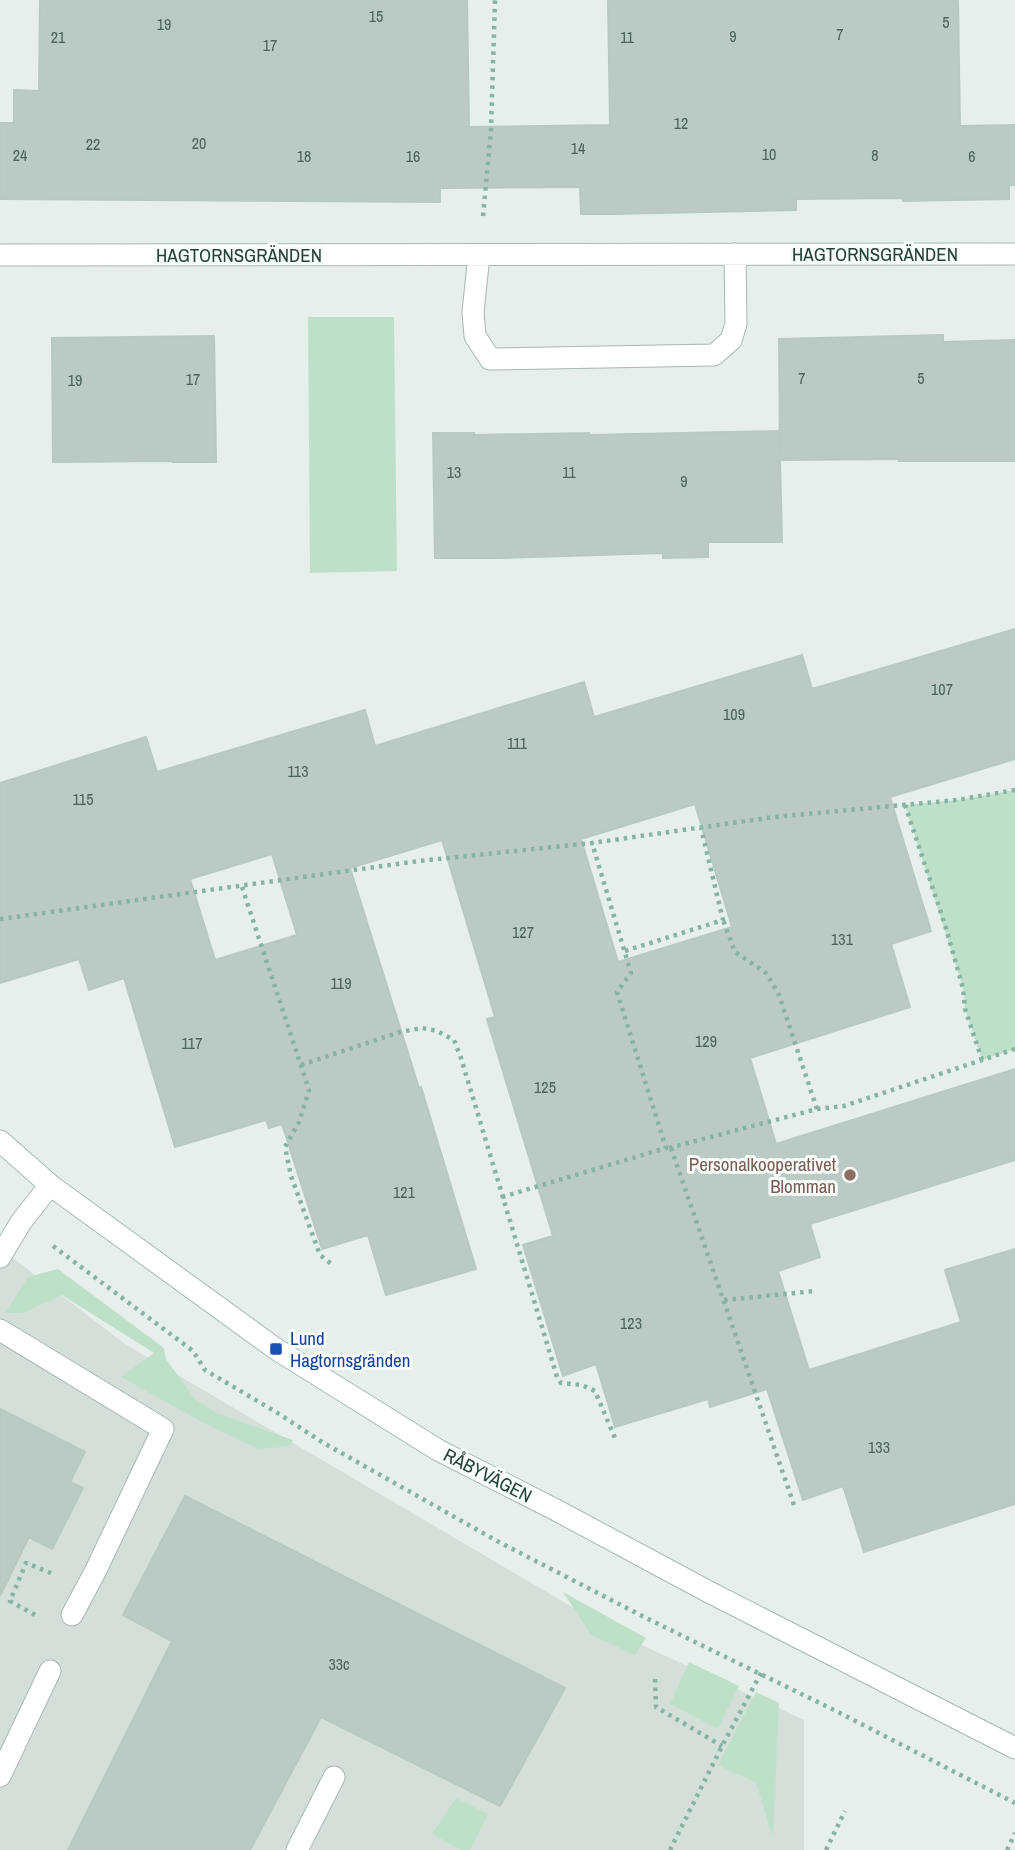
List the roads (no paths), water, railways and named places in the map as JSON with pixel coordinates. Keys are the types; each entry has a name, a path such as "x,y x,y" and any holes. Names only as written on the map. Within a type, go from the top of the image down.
{"street":[{"path":"479,255 472,312 475,336 490,359 714,355 731,340 736,324 735,254"},
{"name":"HAGTORNSGRÄNDEN","path":"0,255 1015,254"},
{"name":"RÅBYVÄGEN","path":"0,1141 50,1185 276,1349 438,1450 1015,1748"},
{"path":"0,1257 50,1185"},
{"path":"0,1330 163,1429 72,1615"},
{"path":"0,1776 50,1671"},
{"path":"297,1850 334,1777"}],"place":[{"name":"Personalkooperativet Blomman","path":"850,1175"},
{"name":"Lund Hagtornsgränden","path":"276,1349"}]}
